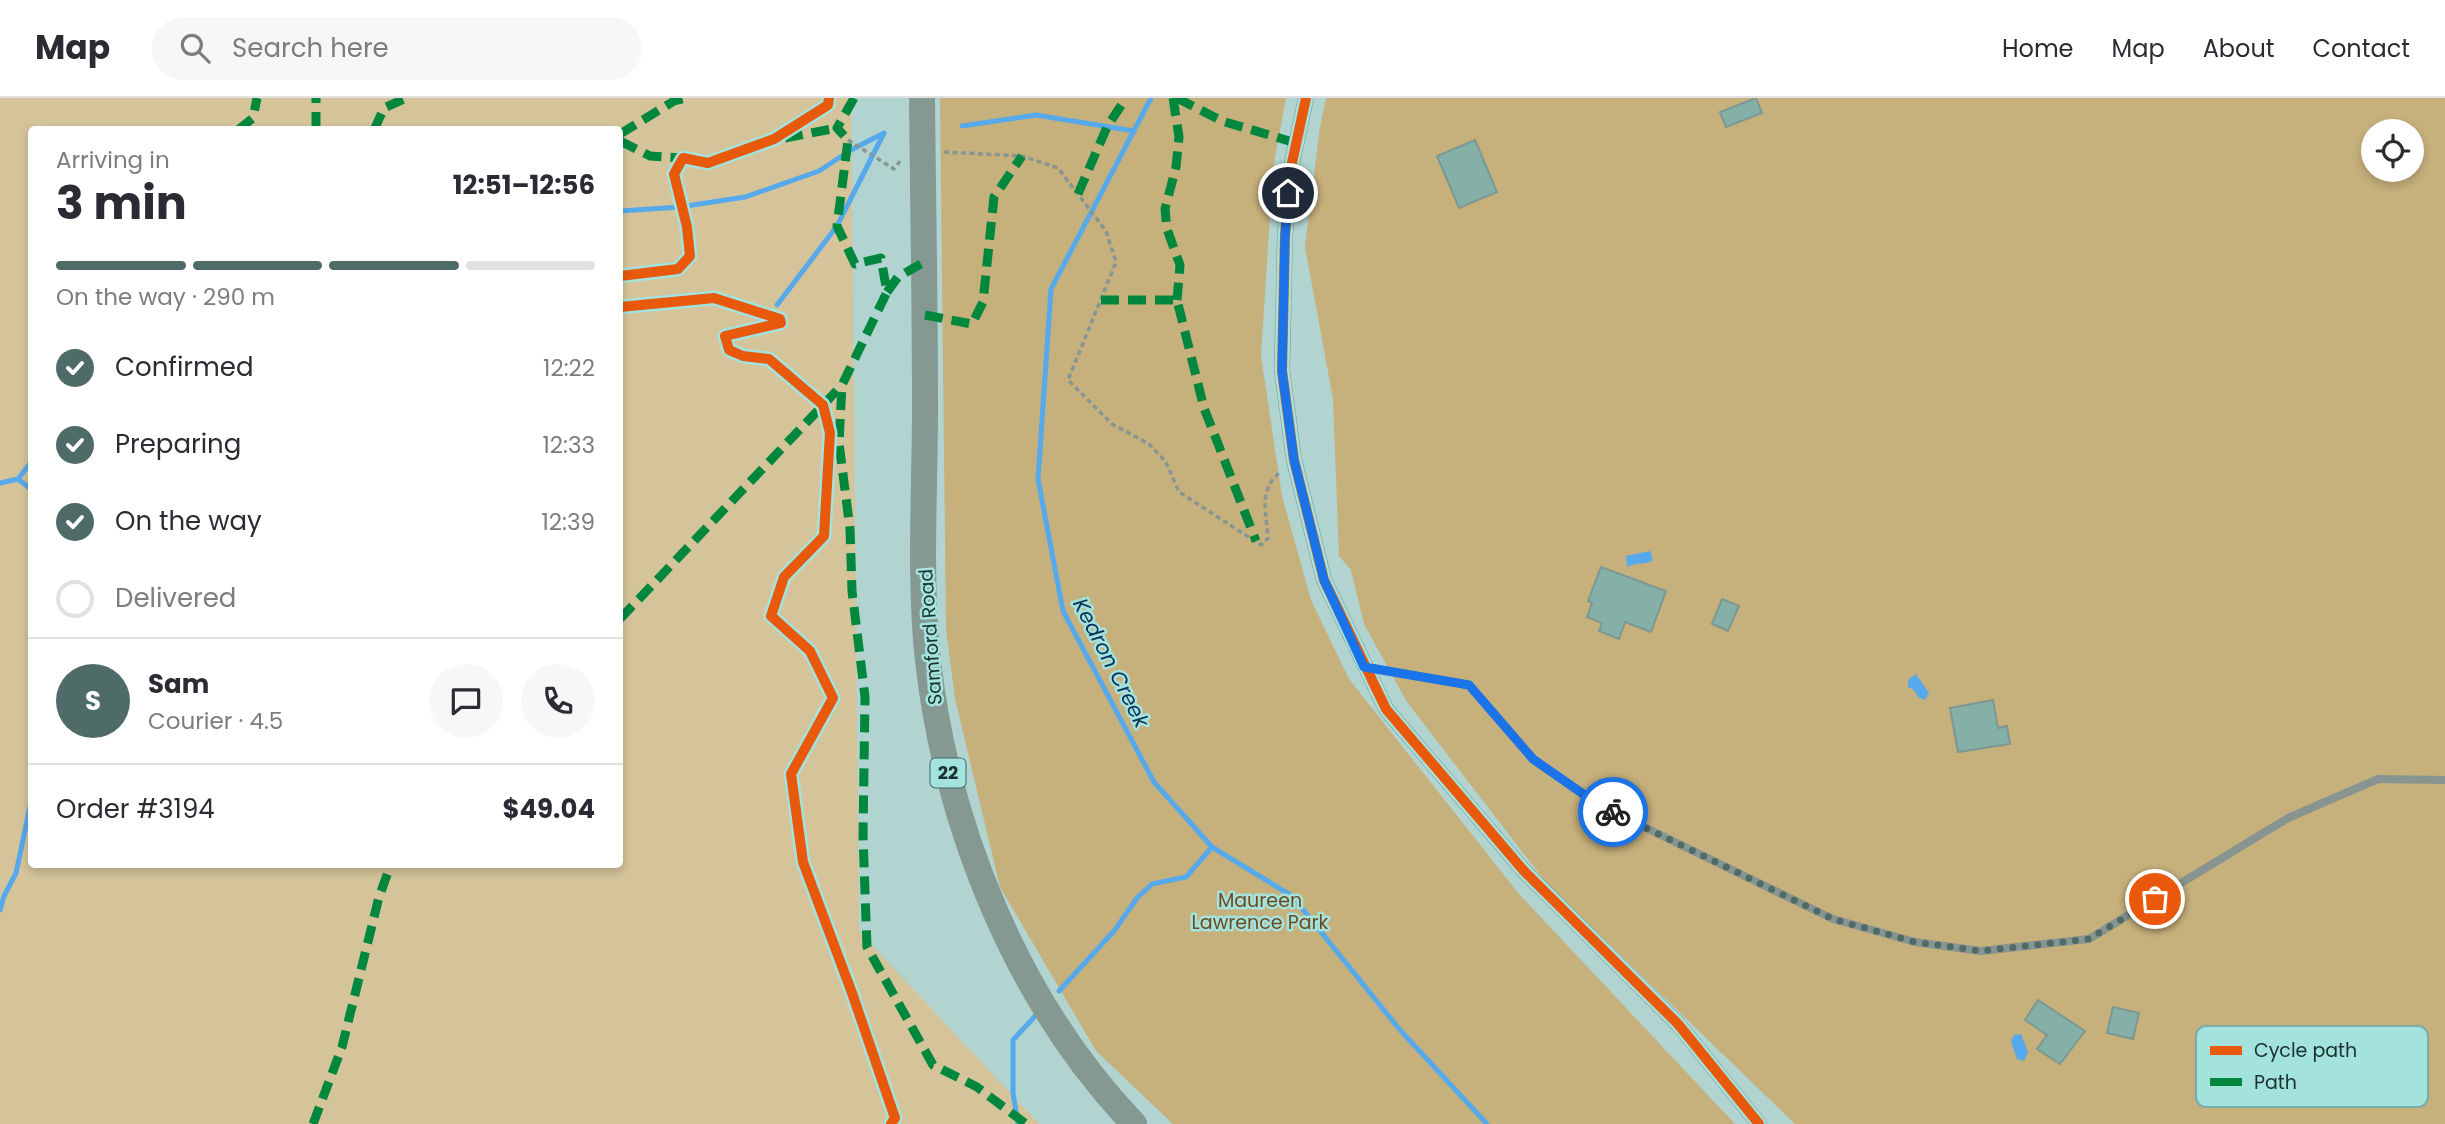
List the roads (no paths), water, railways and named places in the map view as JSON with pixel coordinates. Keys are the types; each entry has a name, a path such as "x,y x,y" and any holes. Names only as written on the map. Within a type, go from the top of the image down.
{"main road":[{"name":"Samford Road","path":"922,98 925,611 934,708 949,779 965,835 1004,932 1052,1018 1083,1064 1134,1124"}],"street":[{"path":"1306,98 1290,172 1285,236 1282,371 1294,460 1324,580 1386,709 1524,871 1678,1024 1759,1124"}],"lane":[{"path":"1364,667 1469,685 1533,759 1599,805 1833,919 1915,942 1981,951 2089,939 2288,818 2378,779 2445,780"}],"water":[{"path":"1650,551 1652,561 1627,567 1626,556"},
{"path":"1916,674 1929,693 1925,700 1908,687 1908,680"},
{"path":"2021,1034 2028,1052 2024,1061 2017,1059 2011,1042 2014,1035"}],"waterway":[{"name":"Kedron Creek","path":"1151,98 1051,289 1038,479 1063,611 1154,782 1212,847 1292,896 1400,1030 1487,1124"},
{"path":"962,126 1036,115 1134,131"},
{"path":"623,211 680,207 745,197 819,171 884,133"},
{"path":"777,305 837,226 884,133"},
{"path":"0,483 18,479 28,466"},
{"path":"18,479 28,487"},
{"path":"0,910 16,873 28,816"},
{"path":"1059,991 1114,931 1137,898 1152,884 1186,877 1212,847"},
{"path":"1018,1124 1013,1093 1013,1040 1036,1015"}],"park label":[{"name":"Maureen Lawrence Park","path":"1260,911"}]}
